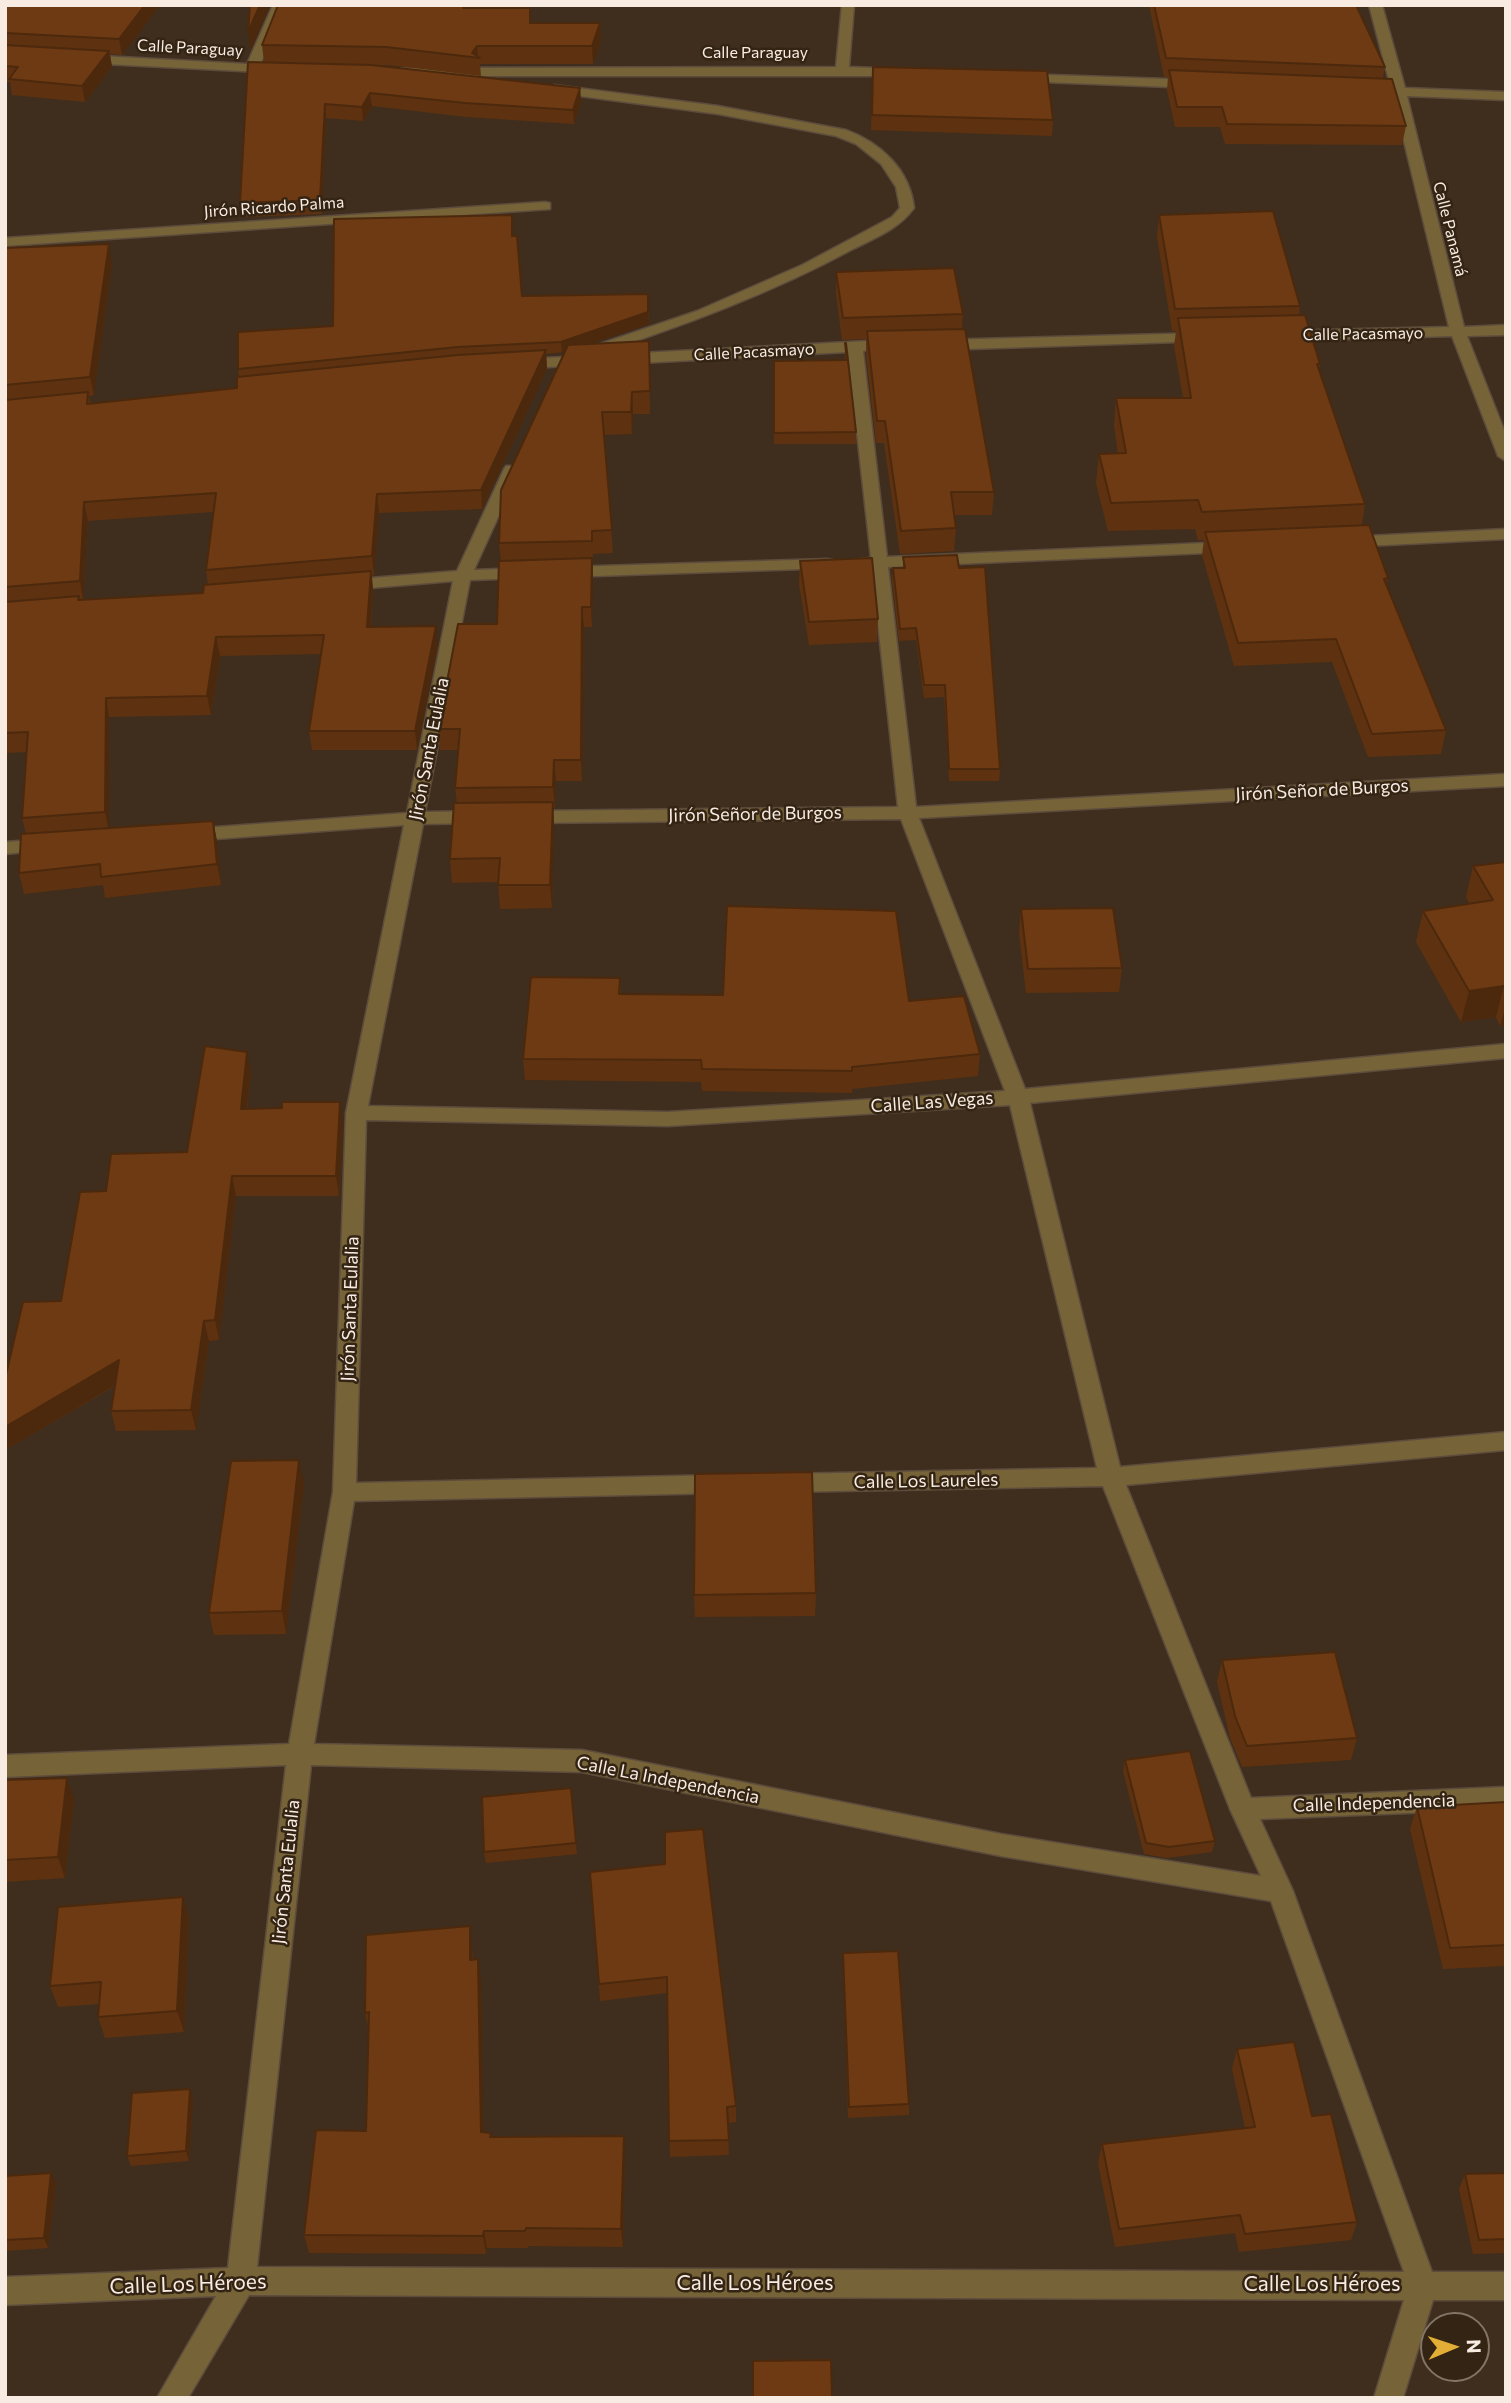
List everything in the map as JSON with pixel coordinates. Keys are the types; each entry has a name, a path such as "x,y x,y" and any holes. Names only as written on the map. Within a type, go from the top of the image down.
{"street":[{"path":"251,69 280,5"},
{"path":"842,71 848,5"},
{"name":"Calle Panamá","path":"1375,5 1458,332 1506,456"},
{"name":"Calle Paraguay","path":"74,58 293,70"},
{"name":"Calle Paraguay","path":"561,362 702,314 807,268 897,220 907,208 906,194 889,163 859,140 808,125 713,109 387,73 912,73"},
{"path":"1010,77 1205,85"},
{"path":"1358,91 1506,96"},
{"name":"Jirón Ricardo Palma","path":"5,242 545,206"},
{"name":"Calle Pacasmayo","path":"1266,337 1506,330"},
{"path":"924,345 1225,338"},
{"name":"Calle Pacasmayo","path":"497,364 883,346"},
{"path":"855,347 908,813 1018,1097 1111,1477 1242,1809 1280,1891 1423,2285 1388,2398"},
{"path":"550,387 561,362"},
{"name":"Jirón Santa Eulalia","path":"241,2281 300,1754 344,1492 356,1113 463,575 521,450"},
{"path":"1325,542 1506,534"},
{"path":"324,587 463,575 844,564 1241,546"},
{"name":"Jirón Señor de Burgos","path":"169,836 415,818 908,813 1506,780"},
{"path":"5,848 74,843"},
{"name":"Calle Las Vegas","path":"356,1113 668,1119 1018,1097 1506,1051"},
{"name":"Calle Los Laureles","path":"344,1492 1111,1477 1506,1441"},
{"name":"Calle La Independencia","path":"5,1766 300,1754 582,1761 1001,1845 1280,1891"},
{"name":"Calle Independencia","path":"1242,1809 1506,1798"},
{"path":"171,2398 241,2281"},
{"name":"Calle Los Héroes","path":"5,2291 241,2281 1506,2286"}],"building":[{"path":"5,5 145,5 119,39 5,33"},
{"path":"250,5 260,5 248,32"},
{"path":"278,5 465,5 463,8 530,8 530,23 600,23 592,46 477,46 472,53 480,58 386,47 262,45"},
{"path":"1154,5 1356,5 1385,67 1166,58"},
{"path":"5,45 109,51 82,86 9,79 18,67 5,66"},
{"path":"248,62 371,65 580,88 573,110 370,93 362,107 325,104 320,200 240,203"},
{"path":"873,67 1047,71 1053,120 872,115"},
{"path":"1169,70 1392,79 1406,126 1227,124 1222,107 1177,107"},
{"path":"1273,211 1300,306 1175,309 1159,215"},
{"path":"512,215 512,236 517,236 522,296 648,294 648,312 561,342 458,347 238,369 238,332 333,326 334,219"},
{"path":"109,244 90,377 5,385 5,248"},
{"path":"954,268 963,314 843,318 836,272"},
{"path":"1305,315 1320,364 1317,364 1365,504 1202,512 1198,500 1111,503 1099,454 1126,453 1116,398 1191,398 1178,318"},
{"path":"965,329 994,492 951,492 956,528 901,531 885,421 877,421 867,331"},
{"path":"649,341 650,391 632,392 631,412 602,412 612,530 592,531 592,541 499,543 501,490 568,345"},
{"path":"845,343 856,432 774,433 774,361 847,360"},
{"path":"546,350 481,490 377,494 372,556 206,570 216,493 84,502 80,581 5,587 5,400 88,392 87,404 237,388 237,377 458,355"},
{"path":"1369,525 1388,578 1384,579 1446,730 1372,734 1336,639 1238,643 1205,532"},
{"path":"957,555 959,568 985,567 1000,769 949,769 945,685 924,685 916,628 900,629 893,568 905,568 903,557"},
{"path":"592,558 591,607 582,607 581,760 554,760 553,787 455,788 460,729 438,729 458,624 497,624 499,561"},
{"path":"872,558 878,619 809,622 800,561"},
{"path":"371,571 367,627 436,626 415,731 309,731 324,635 216,637 207,696 106,698 105,812 22,818 28,732 5,733 5,602 79,596 78,600 203,593 204,585"},
{"path":"553,802 550,885 498,885 500,858 450,859 454,803"},
{"path":"213,821 217,864 101,877 100,864 19,873 21,834"},
{"path":"1506,862 1506,990 1504,986 1469,991 1423,911 1493,900 1473,866"},
{"path":"727,906 896,911 909,1001 964,996 980,1054 852,1067 852,1071 702,1069 701,1060 523,1059 531,977 620,978 619,994 723,995"},
{"path":"1113,908 1122,968 1028,969 1021,909"},
{"path":"205,1046 247,1052 241,1109 282,1108 282,1102 340,1102 336,1176 232,1176 215,1320 204,1321 191,1410 111,1411 119,1360 5,1427 5,1379 23,1302 61,1301 80,1192 106,1191 111,1154 187,1152"},
{"path":"299,1460 282,1611 209,1613 231,1461"},
{"path":"812,1472 816,1593 694,1595 695,1474"},
{"path":"1335,1652 1357,1738 1247,1746 1235,1716 1222,1660"},
{"path":"1190,1751 1215,1841 1169,1847 1146,1843 1125,1760"},
{"path":"67,1778 58,1857 5,1860 5,1780"},
{"path":"571,1788 576,1843 484,1852 482,1797"},
{"path":"1506,1802 1506,1945 1450,1948 1417,1807"},
{"path":"703,1829 736,2106 727,2107 729,2140 669,2141 667,1977 599,1984 590,1872 665,1864 665,1832"},
{"path":"183,1897 177,2011 98,2017 101,1982 50,1986 58,1907"},
{"path":"470,1926 470,1960 478,1959 481,2132 491,2133 490,2137 624,2136 621,2229 526,2228 525,2231 484,2231 483,2236 304,2235 316,2130 366,2131 369,2012 365,2013 366,1935"},
{"path":"898,1951 909,2104 849,2107 843,1953"},
{"path":"1294,2042 1312,2116 1331,2114 1357,2222 1245,2234 1240,2215 1119,2229 1102,2144 1255,2127 1237,2049"},
{"path":"190,2089 186,2151 127,2156 132,2093"},
{"path":"51,2173 44,2238 5,2240 5,2176"},
{"path":"1506,2173 1506,2239 1479,2240 1465,2174"},
{"path":"831,2360 832,2398 753,2398 753,2361"}]}
